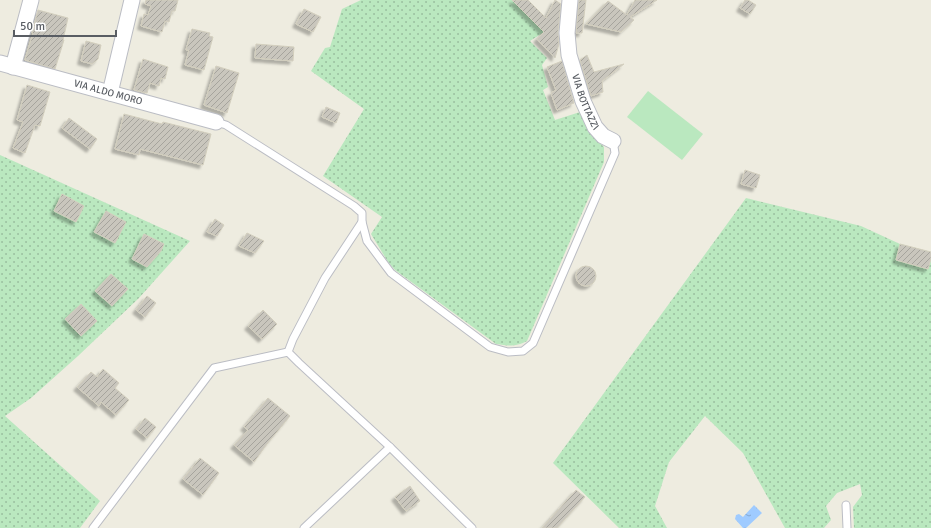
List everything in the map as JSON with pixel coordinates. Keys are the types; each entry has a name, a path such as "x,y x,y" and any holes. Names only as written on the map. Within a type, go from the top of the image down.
{"street":[{"path":"7,65 31,0"},
{"path":"110,93 132,0"},
{"name":"VIA BOTTAZZI","path":"570,0 567,33 569,55 583,101 595,127 603,136 613,141"},
{"name":"VIA ALDO MORO","path":"7,65 216,122"}],"lane":[{"path":"216,122 226,125 354,206 362,213 362,222 367,241 391,273 490,347 508,352 523,351 534,343 615,153 613,141"},
{"path":"288,352 293,339 325,278 362,222"},
{"path":"288,352 390,447 472,528"},
{"path":"93,528 214,368 288,352"},
{"path":"304,528 390,447"},
{"path":"846,505 847,528"}],"green space":[{"path":"361,0 512,0 544,32 530,41 547,58 542,65 548,87 543,90 555,120 580,112 589,131 604,147 604,162 527,341 512,346 496,344 395,270 388,262 371,234 382,217 323,176 364,109 311,71 325,48 330,47 342,9"},
{"path":"648,91 703,134 682,160 627,117"},
{"path":"0,155 190,241 139,298 78,356 31,398 5,416 100,501 80,528 0,528"},
{"path":"746,198 861,226 900,244 931,252 931,528 854,528 853,507 862,495 860,484 837,493 826,506 831,520 824,528 785,528 743,453 705,416 669,462 655,506 667,528 619,528 553,463"}],"water":[{"path":"754,505 762,513 746,528 743,528 735,519 736,515 739,514 743,517"}],"building":[{"path":"146,0 178,0 175,11 172,11 169,22 165,21 162,32 141,26 144,14 148,15 151,6 145,4"},
{"path":"512,0 528,0 546,18 555,0 561,4 558,32 559,44 555,58 537,39 544,32"},
{"path":"579,0 586,0 582,33 576,33"},
{"path":"635,0 657,0 630,17 634,20 621,32 586,24 608,1 627,15"},
{"path":"745,0 748,0 756,5 750,14 740,8"},
{"path":"304,9 321,17 313,32 296,24"},
{"path":"38,10 68,18 64,40 55,69 25,60"},
{"path":"192,29 210,33 209,36 213,37 204,70 185,65 189,50 186,50"},
{"path":"86,41 101,45 98,59 92,64 81,61"},
{"path":"256,44 294,47 293,61 255,58"},
{"path":"587,55 594,72 624,64 602,81 603,92 591,96 580,60"},
{"path":"143,59 168,67 165,79 161,78 159,86 150,83 147,93 134,90"},
{"path":"562,61 574,103 557,110 551,93 556,90 547,67"},
{"path":"216,66 239,73 227,113 204,105"},
{"path":"27,85 50,92 40,126 35,125 25,153 13,148 23,122 17,120"},
{"path":"326,107 340,113 336,123 322,117"},
{"path":"124,114 162,124 163,122 211,134 203,165 140,149 139,155 115,149"},
{"path":"69,118 97,139 90,149 62,128"},
{"path":"745,170 760,175 756,188 741,184"},
{"path":"62,194 84,206 76,222 54,211"},
{"path":"106,211 126,222 115,243 94,232"},
{"path":"215,219 224,225 217,236 207,232"},
{"path":"247,233 264,241 255,253 239,246"},
{"path":"144,234 164,244 161,251 147,267 132,259"},
{"path":"900,244 931,252 931,259 928,269 896,260"},
{"path":"582,266 590,266 596,272 596,280 590,286 582,286 576,280 576,272"},
{"path":"111,274 128,289 112,306 95,291"},
{"path":"147,296 156,303 145,317 136,310"},
{"path":"81,304 97,321 81,336 65,319"},
{"path":"263,310 277,324 262,339 248,326"},
{"path":"103,369 119,383 115,388 129,400 116,415 101,402 99,406 77,387 91,372 97,377"},
{"path":"268,398 290,416 254,462 234,445 248,430 244,427"},
{"path":"145,418 156,427 147,438 136,429"},
{"path":"200,458 219,473 203,495 183,479"},
{"path":"410,486 420,501 406,511 395,497"},
{"path":"576,490 585,497 557,528 542,528"}]}
